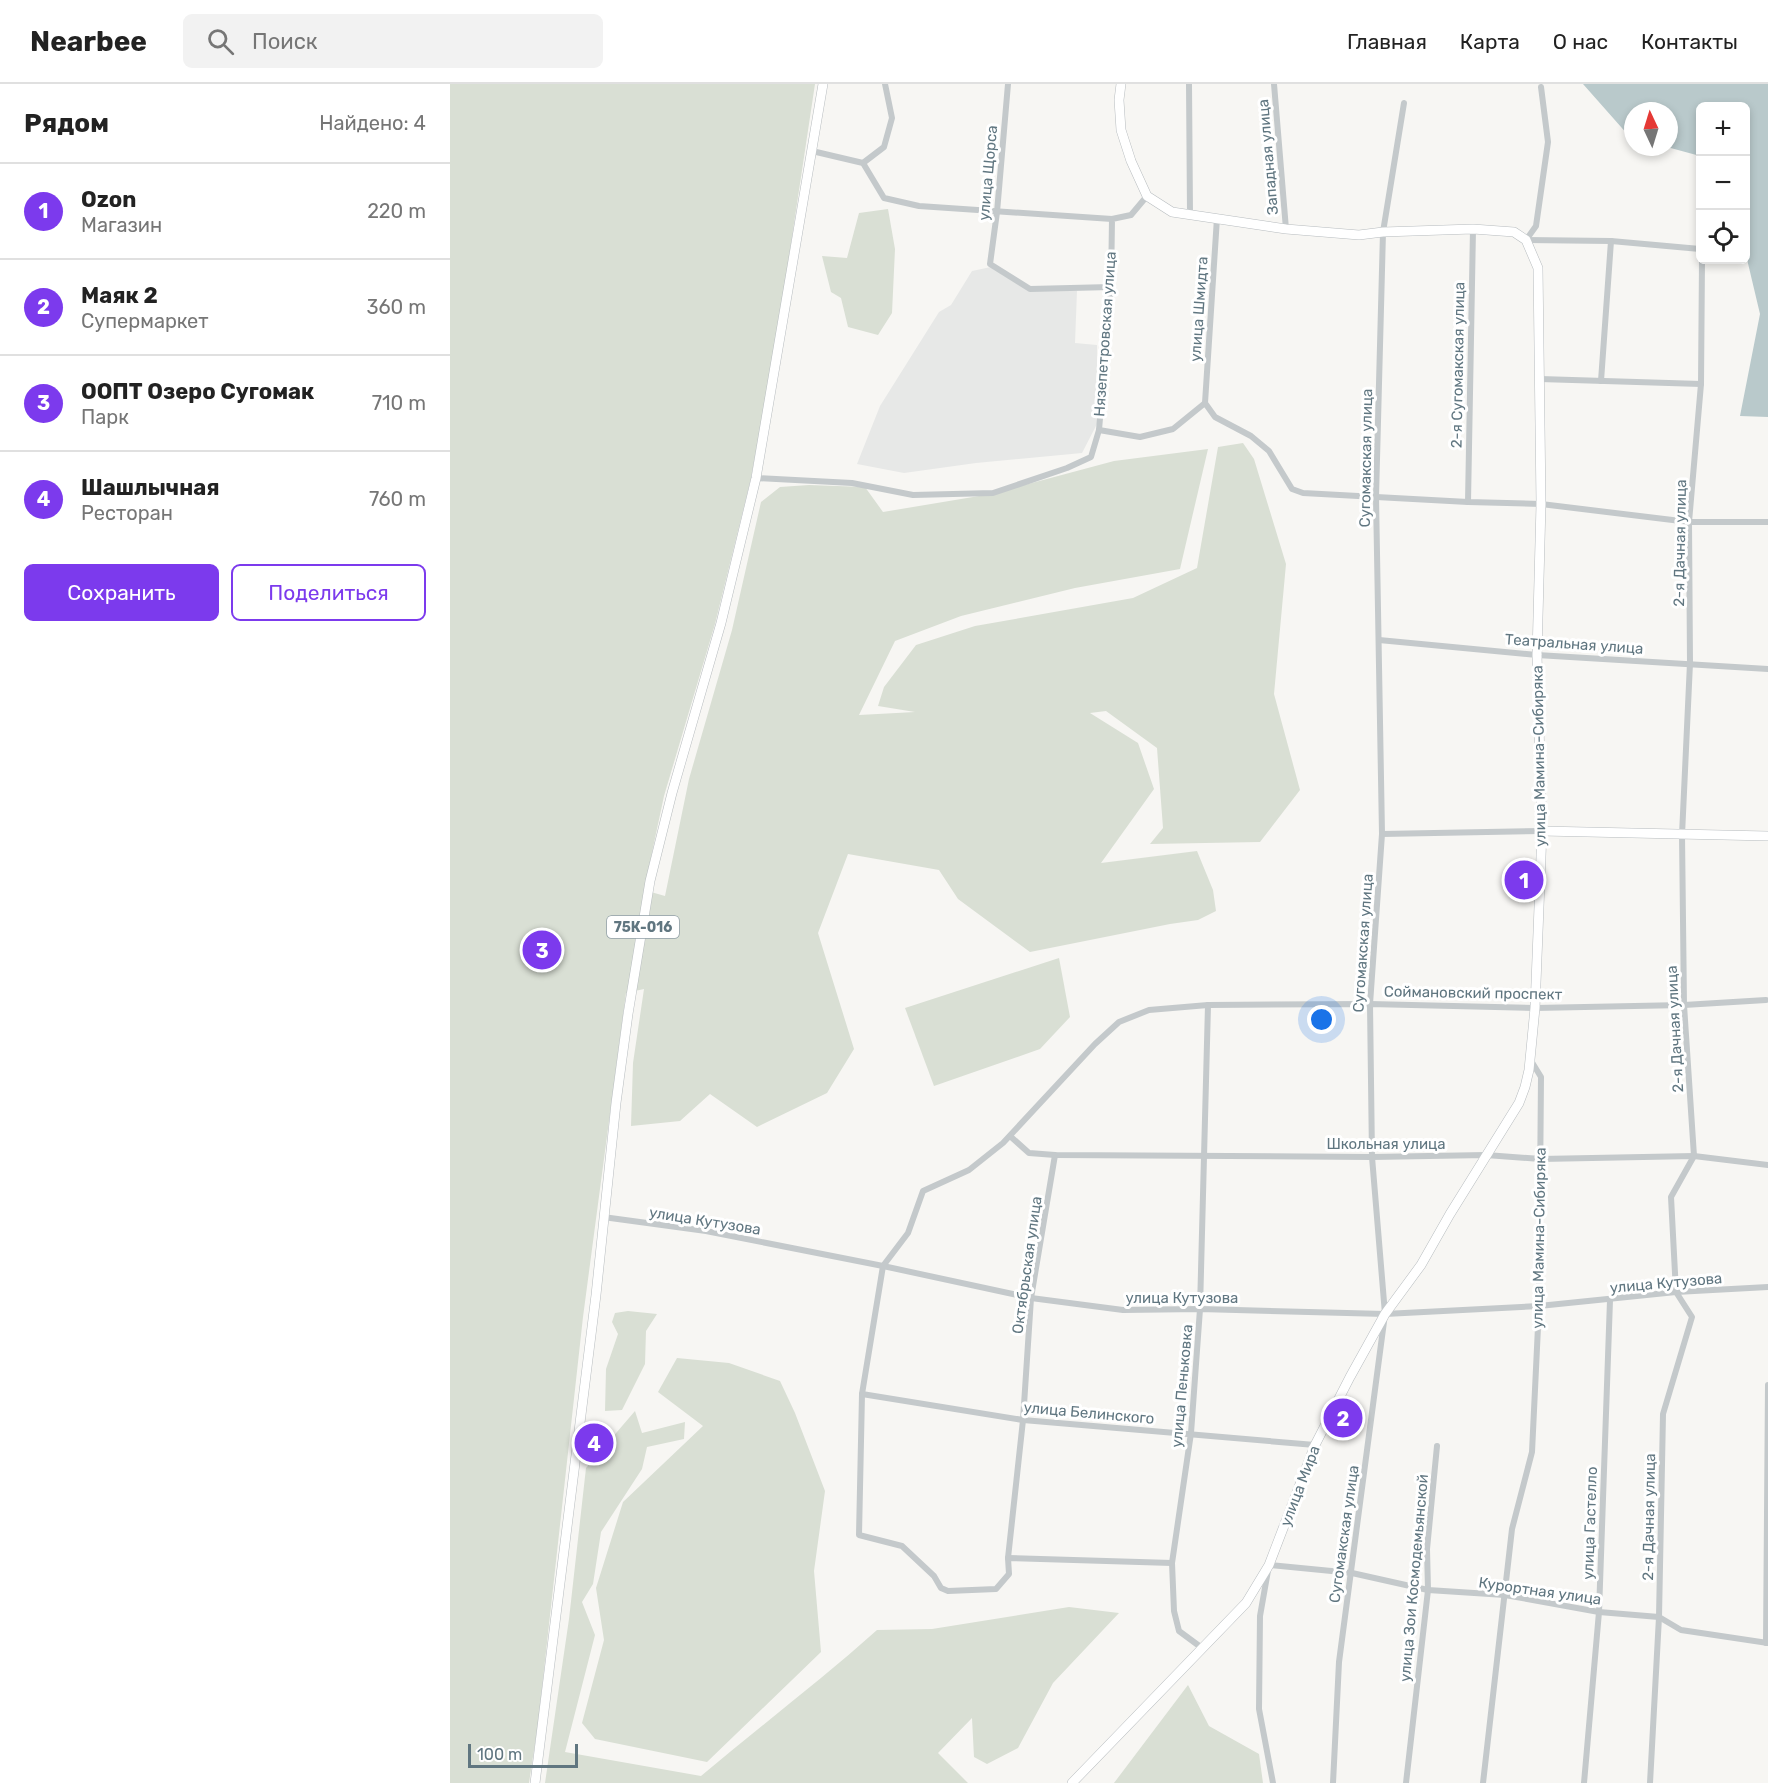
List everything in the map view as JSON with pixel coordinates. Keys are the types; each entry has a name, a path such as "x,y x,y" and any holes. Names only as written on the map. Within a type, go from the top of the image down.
{"main road":[{"name":"75К-016","path":"535,1783 628,1014 650,881 672,793 721,623 756,478 823,84"},
{"path":"1121,84 1119,100 1121,130 1131,161 1147,196 1172,212 1286,229 1359,235 1473,229 1515,232 1527,240"},
{"name":"улица Мамина-Сибиряка","path":"1527,240 1538,268 1541,504 1537,654 1542,831 1535,1008 1530,1059"},
{"path":"1542,831 1768,836"},
{"name":"улица Мира","path":"1072,1783 1246,1604 1269,1565 1315,1445 1385,1314 1421,1265 1519,1103 1525,1087 1530,1059"}],"street":[{"path":"863,163 884,147 892,118 885,84"},
{"name":"улица Щорса","path":"1008,84 997,213 990,264 1030,289 1111,287"},
{"path":"1189,84 1190,213"},
{"name":"Западная улица","path":"1274,84 1286,229"},
{"path":"1527,240 1536,226 1548,142 1541,87"},
{"name":"Сугомакская улица","path":"1333,1783 1339,1662 1385,1314 1372,1157 1370,1004 1382,834 1376,497 1383,232 1404,104"},
{"path":"812,151 863,163 884,198 920,206 1112,219 1131,215 1147,196"},
{"name":"улица Шмидта","path":"1205,403 1217,217"},
{"name":"Нязепетровская улица","path":"756,478 852,483 913,495 993,493 1067,468 1091,457 1099,430 1111,287 1112,219"},
{"name":"2-я Сугомакская улица","path":"1468,502 1473,229"},
{"path":"1527,240 1611,241 1696,249"},
{"path":"1601,381 1611,241"},
{"name":"2-я Дачная улица","path":"1650,1783 1659,1617 1663,1413 1692,1317 1676,1292 1671,1197 1694,1156 1684,1005 1682,835 1690,663 1689,522 1701,384 1702,264"},
{"path":"1540,379 1701,384"},
{"path":"1099,430 1140,437 1173,429 1205,403 1215,417 1251,435 1269,451 1292,489 1303,493 1541,504 1689,522 1768,522"},
{"name":"Театральная улица","path":"1378,640 1537,654 1768,669"},
{"path":"1382,834 1542,831"},
{"name":"Соймановский проспект","path":"883,1266 908,1233 923,1191 969,1170 1010,1136 1095,1044 1119,1022 1149,1010 1208,1005 1370,1004 1535,1008 1684,1005 1766,1000"},
{"name":"улица Пеньковка","path":"1202,1648 1179,1631 1174,1611 1172,1563 1191,1433 1200,1309 1208,1005"},
{"name":"улица Мамина-Сибиряка","path":"1483,1783 1512,1529 1532,1452 1539,1306 1541,1077 1530,1059"},
{"name":"Школьная улица","path":"1010,1136 1029,1153 1055,1155 1372,1157 1486,1155 1541,1159 1694,1156 1768,1165"},
{"name":"Октябрьская улица","path":"1008,1558 1023,1420 1031,1298 1055,1155"},
{"name":"улица Кутузова","path":"603,1217 706,1231 1031,1298 1123,1310 1200,1309 1385,1314 1539,1306 1676,1292 1768,1287"},
{"path":"883,1266 862,1394 859,1535 902,1546 934,1576 941,1588 948,1591 996,1589 1009,1574 1008,1558 1172,1563"},
{"name":"улица Гастелло","path":"1584,1783 1599,1612 1610,1300"},
{"path":"1767,1643 1768,1385"},
{"name":"улица Белинского","path":"862,1394 1023,1420 1315,1445"},
{"name":"улица Зои Космодемьянской","path":"1406,1783 1428,1590 1427,1549 1437,1446"},
{"path":"1269,1565 1260,1616 1259,1709 1273,1783"},
{"name":"Курортная улица","path":"1269,1565 1352,1574 1428,1590 1505,1595 1599,1612 1659,1617 1682,1630 1767,1643"}],"shaded area":[{"path":"450,84 815,84 776,343 751,478 715,624 664,796 644,890 665,896 689,779 732,630 761,502 780,487 809,485 865,487 883,512 991,494 1114,461 1208,449 1180,569 1075,588 961,616 895,641 859,715 915,712 878,706 884,687 916,645 975,626 1133,598 1197,568 1218,447 1243,443 1254,459 1286,564 1274,694 1300,790 1260,842 1150,844 1163,828 1157,748 1106,711 1090,713 1138,743 1154,789 1101,863 1197,851 1213,890 1216,911 1198,920 1030,952 958,899 939,870 848,854 818,933 854,1049 827,1093 757,1127 710,1094 680,1121 631,1126 633,1063 644,989 626,993 583,1317 538,1724 529,1783 450,1783"},
{"path":"1583,84 1768,84 1768,417 1740,416 1760,314 1748,264 1750,264 1750,102 1696,102 1696,155 1678,150 1678,102 1624,102 1624,130"},
{"path":"888,209 895,249 892,313 878,335 848,327 841,298 831,292 822,256 847,258 859,213"},
{"path":"991,267 1027,290 1077,291 1075,343 1097,345 1097,424 1082,453 976,463 904,473 857,464 880,406 939,312 951,305 972,271"},
{"path":"1059,958 1070,1017 1040,1049 934,1086 905,1008"},
{"path":"628,1311 657,1314 646,1331 645,1364 622,1410 605,1411 606,1369 618,1334 612,1322 615,1313"},
{"path":"677,1358 729,1363 780,1381 825,1491 814,1571 821,1652 707,1762 595,1739 582,1723 604,1640 596,1588 623,1502 703,1426 658,1392"},
{"path":"635,1411 642,1433 685,1422 684,1439 647,1447 642,1469 601,1532 593,1584 582,1602 595,1635 565,1752 701,1776 877,1630 932,1629 1069,1607 1119,1613 1053,1683 1018,1748 987,1764 974,1757 972,1718 938,1753 968,1783 545,1783 569,1619 586,1468"},
{"path":"1188,1685 1209,1726 1259,1754 1263,1783 1114,1783"}],"place":[{"name":"Ozon","path":"1524,880"},
{"name":"ООПТ Озеро Сугомак","path":"542,950"},
{"name":"Маяк 2","path":"1343,1418"},
{"name":"Шашлычная","path":"594,1443"}]}
